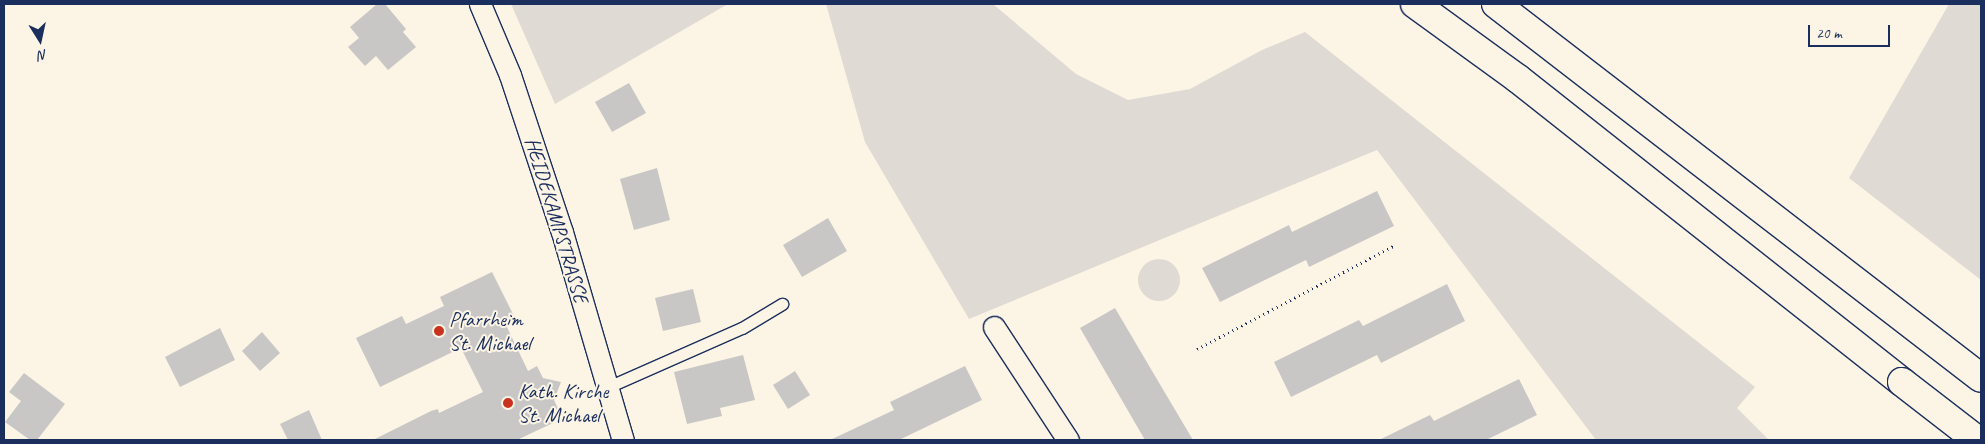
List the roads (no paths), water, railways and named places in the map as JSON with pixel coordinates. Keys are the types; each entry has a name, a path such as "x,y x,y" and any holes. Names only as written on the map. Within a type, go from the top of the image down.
{"highway":[{"path":"1415,4 1517,78 1977,440"},
{"path":"1496,4 1981,378"}],"street":[{"name":"HEIDEKAMPSTRASSE","path":"480,4 513,84 562,232 623,440"},
{"path":"994,327 1068,440"}],"lane":[{"path":"608,387 742,328 782,304"}],"place":[{"name":"Pfarrheim St. Michael","path":"439,331"},
{"name":"Kath. Kirche St. Michael","path":"508,403"}]}
